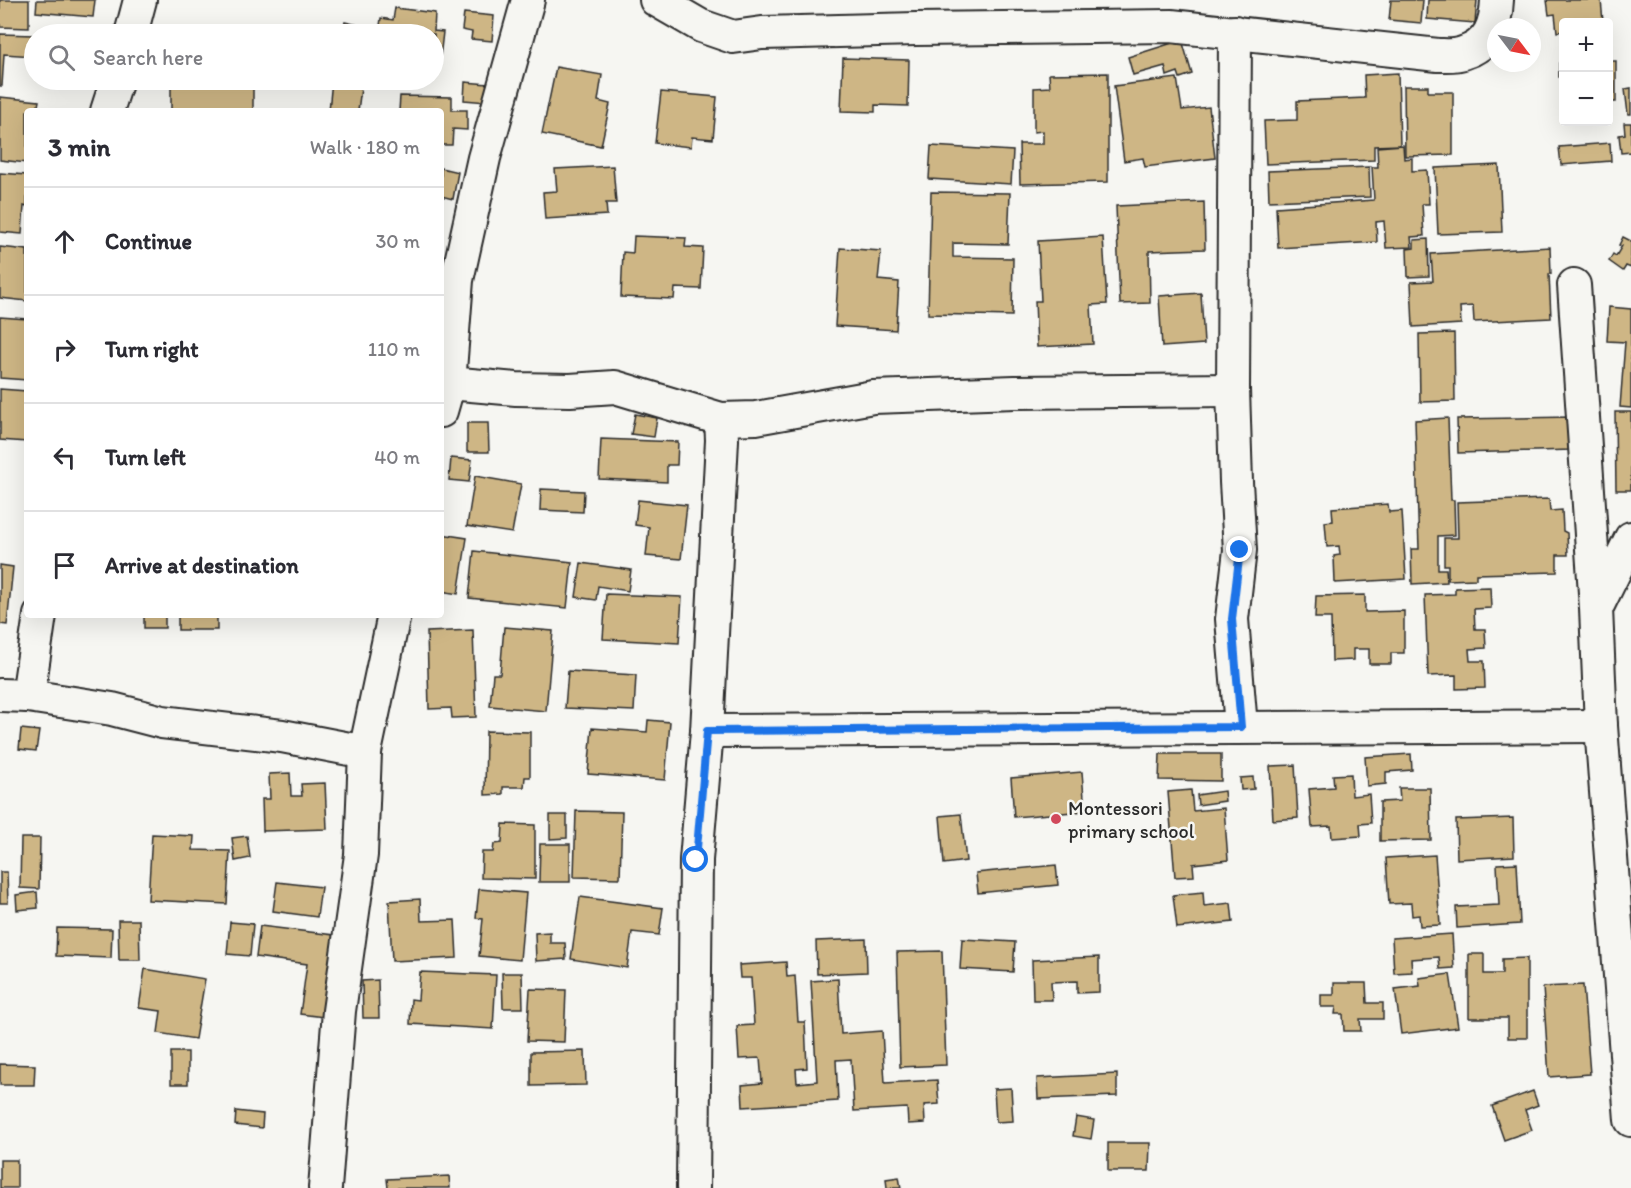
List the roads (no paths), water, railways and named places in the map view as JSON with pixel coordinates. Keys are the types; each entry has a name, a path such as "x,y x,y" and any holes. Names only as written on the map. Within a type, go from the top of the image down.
{"street":[{"path":"134,24 140,0"},
{"path":"528,0 484,158 457,280 445,397 527,389 570,390 615,387 722,419 756,418 873,398 1015,392 1233,390"},
{"path":"656,0 701,26 733,37 762,33 916,29 1172,13 1235,32 1438,55 1462,54 1483,42 1494,25 1497,0"},
{"path":"1235,32 1233,390 1240,550 1232,619 1241,727"},
{"path":"108,108 114,90"},
{"path":"1574,285 1596,608 1601,726 1631,1120"},
{"path":"693,1188 696,860 707,731 722,419"},
{"path":"1596,608 1631,538"},
{"path":"39,618 14,695 112,709 162,722 282,736 365,752"},
{"path":"326,1188 339,1011 361,855 365,752 393,618"},
{"path":"707,731 1601,726"}],"place":[{"name":"Montessori primary school","path":"1056,819"}]}
